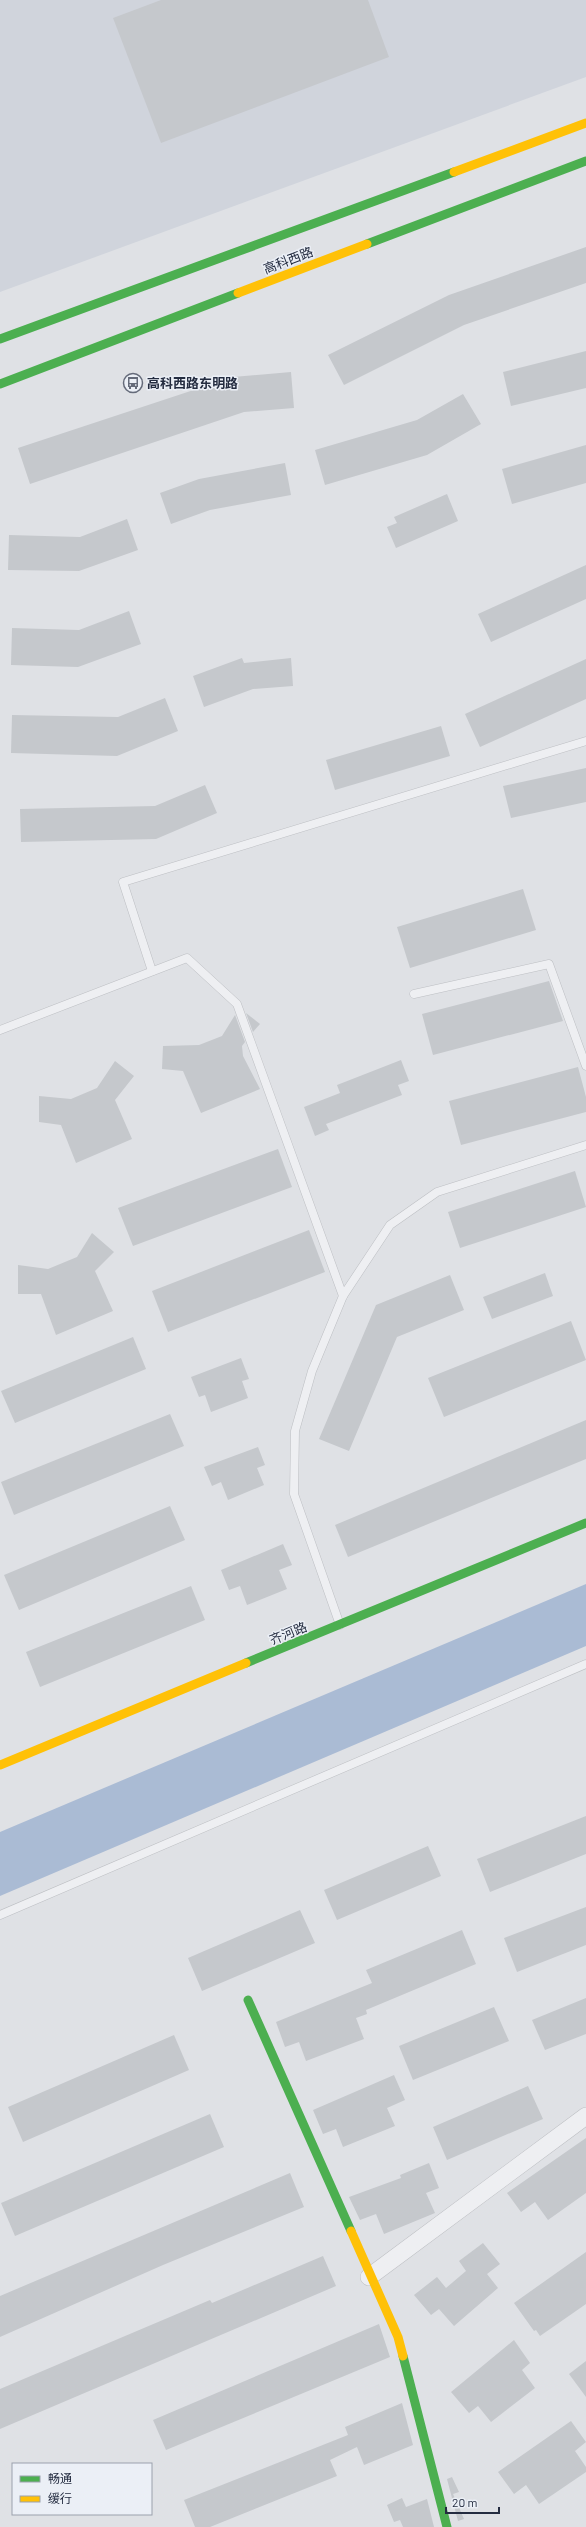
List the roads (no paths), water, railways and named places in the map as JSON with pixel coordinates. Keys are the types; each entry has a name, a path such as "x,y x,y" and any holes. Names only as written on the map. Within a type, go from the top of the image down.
{"main road":[{"name":"高科西路","path":"0,339 586,123"},
{"name":"高科西路","path":"0,384 586,161"},
{"name":"齐河路","path":"0,1765 340,1626 586,1523"},
{"path":"248,2000 369,2277 398,2338 447,2527"}],"street":[{"path":"369,2277 586,2116"}],"lane":[{"path":"152,971 123,882 586,741"},
{"path":"0,1030 187,958 237,1004 342,1296"},
{"path":"414,994 549,964 586,1066"},
{"path":"340,1626 294,1494 295,1432 312,1371 342,1296 390,1225 437,1192 586,1145"},
{"path":"0,1915 586,1664"}],"water":[{"path":"586,1584 586,1646 0,1896 0,1832"}],"place":[{"name":"高科西路东明路","path":"133,383"}]}
